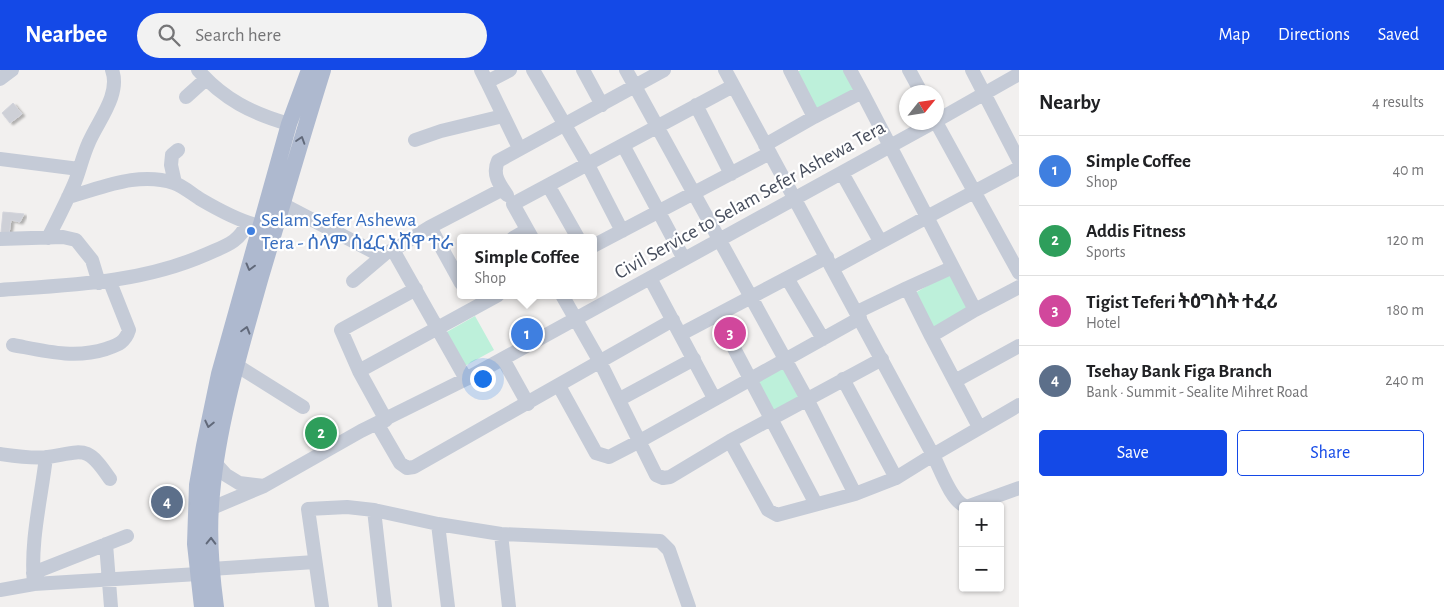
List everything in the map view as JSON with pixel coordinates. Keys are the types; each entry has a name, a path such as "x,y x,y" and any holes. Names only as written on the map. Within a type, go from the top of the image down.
{"main road":[{"path":"202,607 204,571 216,464 236,365 282,204 289,124 310,70"},
{"path":"216,607 195,544 196,499 204,446 254,225 284,171 323,70"}],"street":[{"path":"0,79 12,70"},
{"path":"48,238 80,169 88,143 107,108 113,90 114,75 112,70"},
{"path":"510,70 484,76 519,148"},
{"path":"533,70 566,125 622,231"},
{"path":"583,70 602,105"},
{"path":"626,70 807,399 855,494"},
{"path":"529,234 503,189 494,169 498,161 664,70"},
{"path":"724,70 796,198 959,504"},
{"path":"790,70 814,117"},
{"path":"850,70 951,268 975,310"},
{"path":"909,70 917,85"},
{"path":"972,70 1019,161"},
{"path":"186,97 202,74 245,109 289,124"},
{"name":"Civil Service to Selam Sefer Ashewa Tera","path":"944,117 1019,74"},
{"path":"513,204 733,86"},
{"path":"597,244 731,174 814,117 862,92"},
{"path":"696,105 731,174"},
{"path":"415,140 441,131 503,116"},
{"name":"Civil Service to Selam Sefer Ashewa Tera","path":"212,508 264,486 361,431 466,379 921,130"},
{"path":"940,130 1019,273"},
{"path":"623,145 684,259"},
{"path":"175,183 171,165 172,155 178,150"},
{"path":"0,159 80,169"},
{"path":"681,334 787,278 880,241 1019,168"},
{"path":"842,173 880,241"},
{"path":"0,290 104,282 178,267 236,241 254,225 175,183 141,178 68,197"},
{"path":"548,185 576,234"},
{"path":"353,280 390,252 430,227 503,189"},
{"path":"282,204 342,234 358,245 390,252 416,289 466,379"},
{"path":"430,227 457,271"},
{"path":"0,239 48,238 76,240 86,249 129,330 127,338 119,344 76,355 13,345"},
{"path":"358,245 365,270"},
{"path":"559,386 596,453 609,456 638,442 823,339 858,315 907,288 951,268"},
{"path":"650,278 714,398"},
{"path":"787,278 823,339"},
{"path":"931,336 1019,287"},
{"path":"907,288 979,427"},
{"path":"416,289 341,330 400,464 407,468 414,467 528,404 673,320"},
{"path":"564,299 620,399 638,442 656,475 663,478 670,477 730,441 882,359"},
{"path":"359,371 438,327 471,301"},
{"path":"717,316 816,504"},
{"path":"955,381 1019,346"},
{"path":"503,359 528,404"},
{"path":"620,399 694,360"},
{"path":"236,365 303,408"},
{"path":"843,379 896,478"},
{"path":"730,441 768,510 772,514 778,515 855,494 896,478 979,427 1019,406"},
{"path":"0,454 46,457 68,452 88,455 96,458 110,480"},
{"path":"34,579 33,539 41,504 46,457"},
{"path":"216,464 226,475 239,483 264,486"},
{"path":"980,502 1019,488"},
{"path":"322,607 308,509 347,507 374,510 438,524 501,534 660,541 669,550 689,607"},
{"path":"374,510 385,607"},
{"path":"438,524 448,607"},
{"path":"501,534 509,607"},
{"path":"0,590 34,579 126,536"},
{"path":"106,544 111,607"},
{"path":"34,579 108,581 315,562"}],"green space":[{"path":"801,70 848,70 861,95 818,118 795,73"},
{"path":"949,273 970,310 932,331 910,296"},
{"path":"475,316 494,350 463,367 445,333"},
{"path":"786,367 804,398 773,416 755,383"}],"building":[{"path":"13,103 22,114 10,123 2,113"},
{"path":"3,212 24,214 20,222 11,220 9,234 1,232"}],"place":[{"name":"Selam Sefer Ashewa Tera - ሰላም ሰፈር አሸዋ ተራ","path":"251,231"},
{"name":"Tigist Teferi ትዕግስት ተፈሪ","path":"730,333"},
{"name":"Simple Coffee","path":"527,334"},
{"name":"Addis Fitness","path":"321,433"},
{"name":"Tsehay Bank Figa Branch","path":"167,502"}]}
